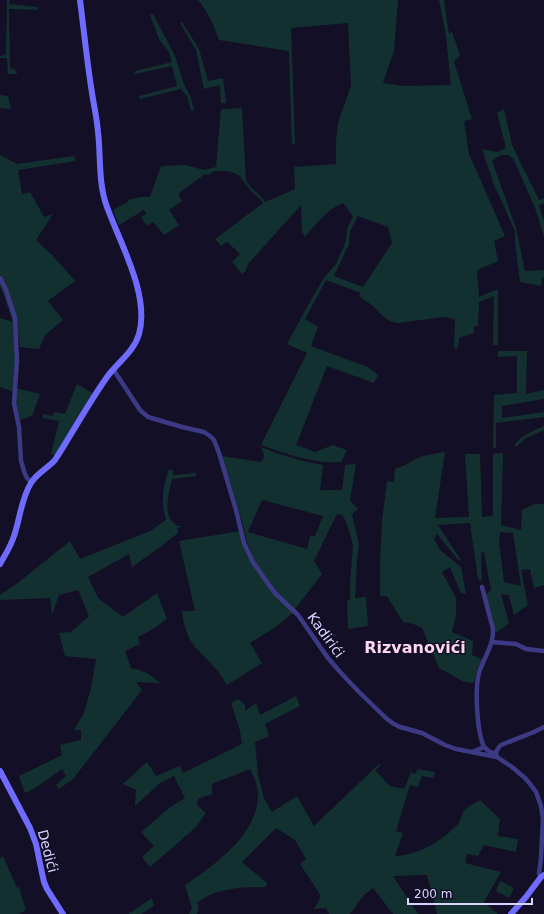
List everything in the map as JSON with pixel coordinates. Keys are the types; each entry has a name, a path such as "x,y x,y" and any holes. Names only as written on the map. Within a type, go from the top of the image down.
{"street":[{"path":"0,564 14,538 21,508 31,482 38,474 56,460 99,388 137,341 140,328 141,315 136,282 103,192 98,132 80,0"},
{"path":"0,278 16,318 17,354 14,402 19,427 21,461 25,474 31,482"},
{"name":"Kadirići","path":"113,369 140,410 148,417 182,428 204,432 214,440 236,510 244,544 253,562 276,594 298,615 328,658 359,692 394,724 422,733 450,747 497,756 525,778 531,785 539,799 543,819 542,858 539,873 542,876"},
{"path":"482,587 494,633 477,680 478,720 484,748 497,756"},
{"path":"492,642 516,644 526,649 544,651"},
{"path":"497,756 496,751 502,745 544,727"},
{"path":"470,752 484,748"},
{"name":"Dedići","path":"0,771 30,828 36,844 44,882 49,893 63,914"},
{"path":"511,914 542,876"}],"green space":[{"path":"7,0 10,0 9,4 37,7 38,10 9,9 10,68 16,70 17,74 8,74 7,58 0,58 0,56 6,55"},
{"path":"198,0 398,0 394,51 383,83 403,86 451,85 446,36 439,0 444,0 449,34 452,32 460,55 454,62 472,119 464,121 469,154 505,236 494,241 498,261 477,270 479,297 498,289 498,345 493,345 494,296 479,302 478,326 474,326 474,333 459,338 458,349 454,348 455,319 444,317 397,323 390,321 359,296 361,293 326,280 305,319 318,327 311,346 368,367 378,375 374,383 327,366 296,445 315,452 333,445 347,450 341,462 310,460 261,445 307,353 287,344 323,279 336,264 346,241 347,229 353,216 343,203 327,213 305,237 302,232 301,205 248,264 245,272 242,274 232,262 240,254 227,242 221,246 215,239 263,203 251,191 240,176 234,173 215,171 208,175 205,174 178,194 182,201 169,210 179,225 164,235 153,222 147,226 141,217 146,214 144,210 119,225 113,210 128,202 128,200 141,197 150,197 161,166 185,165 204,170 216,167 221,109 242,108 246,180 265,202 295,189 294,167 336,164 338,123 351,85 348,23 291,28 295,144 292,145 289,51 219,40 205,9","holes":["358,216 388,227 392,243 363,287 334,276 349,244 350,231"]},
{"path":"153,14 175,56 194,110 191,111 187,96 181,89 140,99 139,96 177,86 172,66 135,74 135,71 172,62 169,52 159,39 150,15"},
{"path":"182,22 199,49 208,81 223,78 226,103 221,103 220,85 204,89 196,50 180,23"},
{"path":"0,95 8,96 11,109 0,108"},
{"path":"504,109 512,145 539,200 544,198 544,203 539,205 544,221 544,237 535,208 513,158 508,155 501,155 492,161 516,228 525,271 544,270 544,277 542,278 541,286 520,282 515,231 494,185 482,149 497,152 506,148 497,113"},
{"path":"0,155 17,164 74,156 76,161 18,170 22,194 30,192 44,217 53,214 36,240 54,257 75,281 48,301 63,320 45,335 39,349 20,347 17,322 14,392 0,387 0,318 13,322 0,286"},
{"path":"498,351 527,351 526,394 544,390 544,399 502,406 502,418 544,412 544,417 496,423 496,448 493,448 494,395 517,393 517,356 498,357"},
{"path":"77,384 94,394 57,456 51,454 59,421 43,418 43,414 53,416 54,412 65,414"},
{"path":"16,388 40,394 32,416 20,420 16,403"},
{"path":"544,426 544,430 526,438 517,446 514,446 519,439"},
{"path":"261,447 291,458 323,465 320,490 342,490 345,465 356,464 350,501 358,509 352,514 359,544 355,598 366,597 368,626 348,629 347,601 350,600 353,545 343,515 337,514 314,561 322,574 295,609 280,595 258,566 247,542 222,456 260,462 264,457","holes":["262,500 323,516 315,536 310,536 307,549 248,532"]},
{"path":"445,452 435,518 469,517 465,454 480,454 482,517 493,516 493,454 503,453 501,525 521,530 522,510 534,504 544,504 544,585 534,588 530,569 521,570 528,605 514,615 509,595 501,594 509,623 496,633 485,595 491,590 484,552 481,553 482,581 478,579 470,523 438,525 461,560 459,561 437,534 434,539 440,550 461,567 466,594 461,593 450,567 442,572 456,598 456,616 452,632 473,641 472,655 482,659 477,670 474,683 460,680 439,668 422,628 403,622 387,596 380,596 382,521 387,481 394,482 395,468 403,466 423,456","holes":["500,532 513,533 521,586 504,582 499,542"]},
{"path":"169,469 173,471 173,475 196,473 196,476 172,479 167,504 169,516 172,521 177,526 181,526 177,528 178,533 132,567 129,554 88,577 98,598 123,617 157,593 167,619 138,637 140,644 125,651 131,668 147,673 160,683 136,682 142,690 73,779 59,789 56,785 66,776 62,769 35,788 25,793 19,776 62,755 60,745 81,740 81,730 74,730 84,713 91,688 96,659 65,656 59,633 71,632 89,616 78,590 59,595 52,615 50,598 0,600 0,595 19,582 70,541 80,559 150,531 166,520 163,494"},
{"path":"241,531 255,567 294,612 277,626 250,643 262,663 227,685 218,671 195,647 189,638 184,624 182,611 195,611 179,541"},
{"path":"296,696 300,706 265,724 269,736 255,742 258,775 264,798 272,812 297,796 314,826 379,764 380,766 375,770 390,786 404,789 411,772 415,774 418,769 435,772 433,778 422,776 418,787 410,785 396,831 403,833 395,856 413,853 430,846 452,830 460,821 466,809 480,800 500,819 498,836 518,839 516,852 484,845 478,856 467,854 465,863 501,872 484,902 498,914 437,914 427,875 393,876 418,914 393,914 373,888 363,896 350,914 329,914 326,908 314,909 321,896 300,864 306,859 295,840 276,828 242,862 267,883 266,887 248,887 221,891 204,898 197,903 199,906 197,914 189,914 192,908 185,885 209,868 232,848 243,836 251,823 256,810 258,792 257,785 250,769 212,784 212,794 198,799 197,805 206,813 196,827 150,867 142,857 154,846 141,832 169,808 185,798 174,776 160,783 135,806 136,790 123,784 147,762 156,776 180,766 183,773 242,744 240,731 231,703 238,699 245,705 245,711 256,703 260,715"},
{"path":"3,856 17,888 19,887 26,910 18,914 0,914 0,858"},
{"path":"500,881 514,888 509,898 496,891"},
{"path":"152,898 154,906 141,914 128,914"}],"district":[{"name":"Rizvanovići","path":"415,647"}]}
